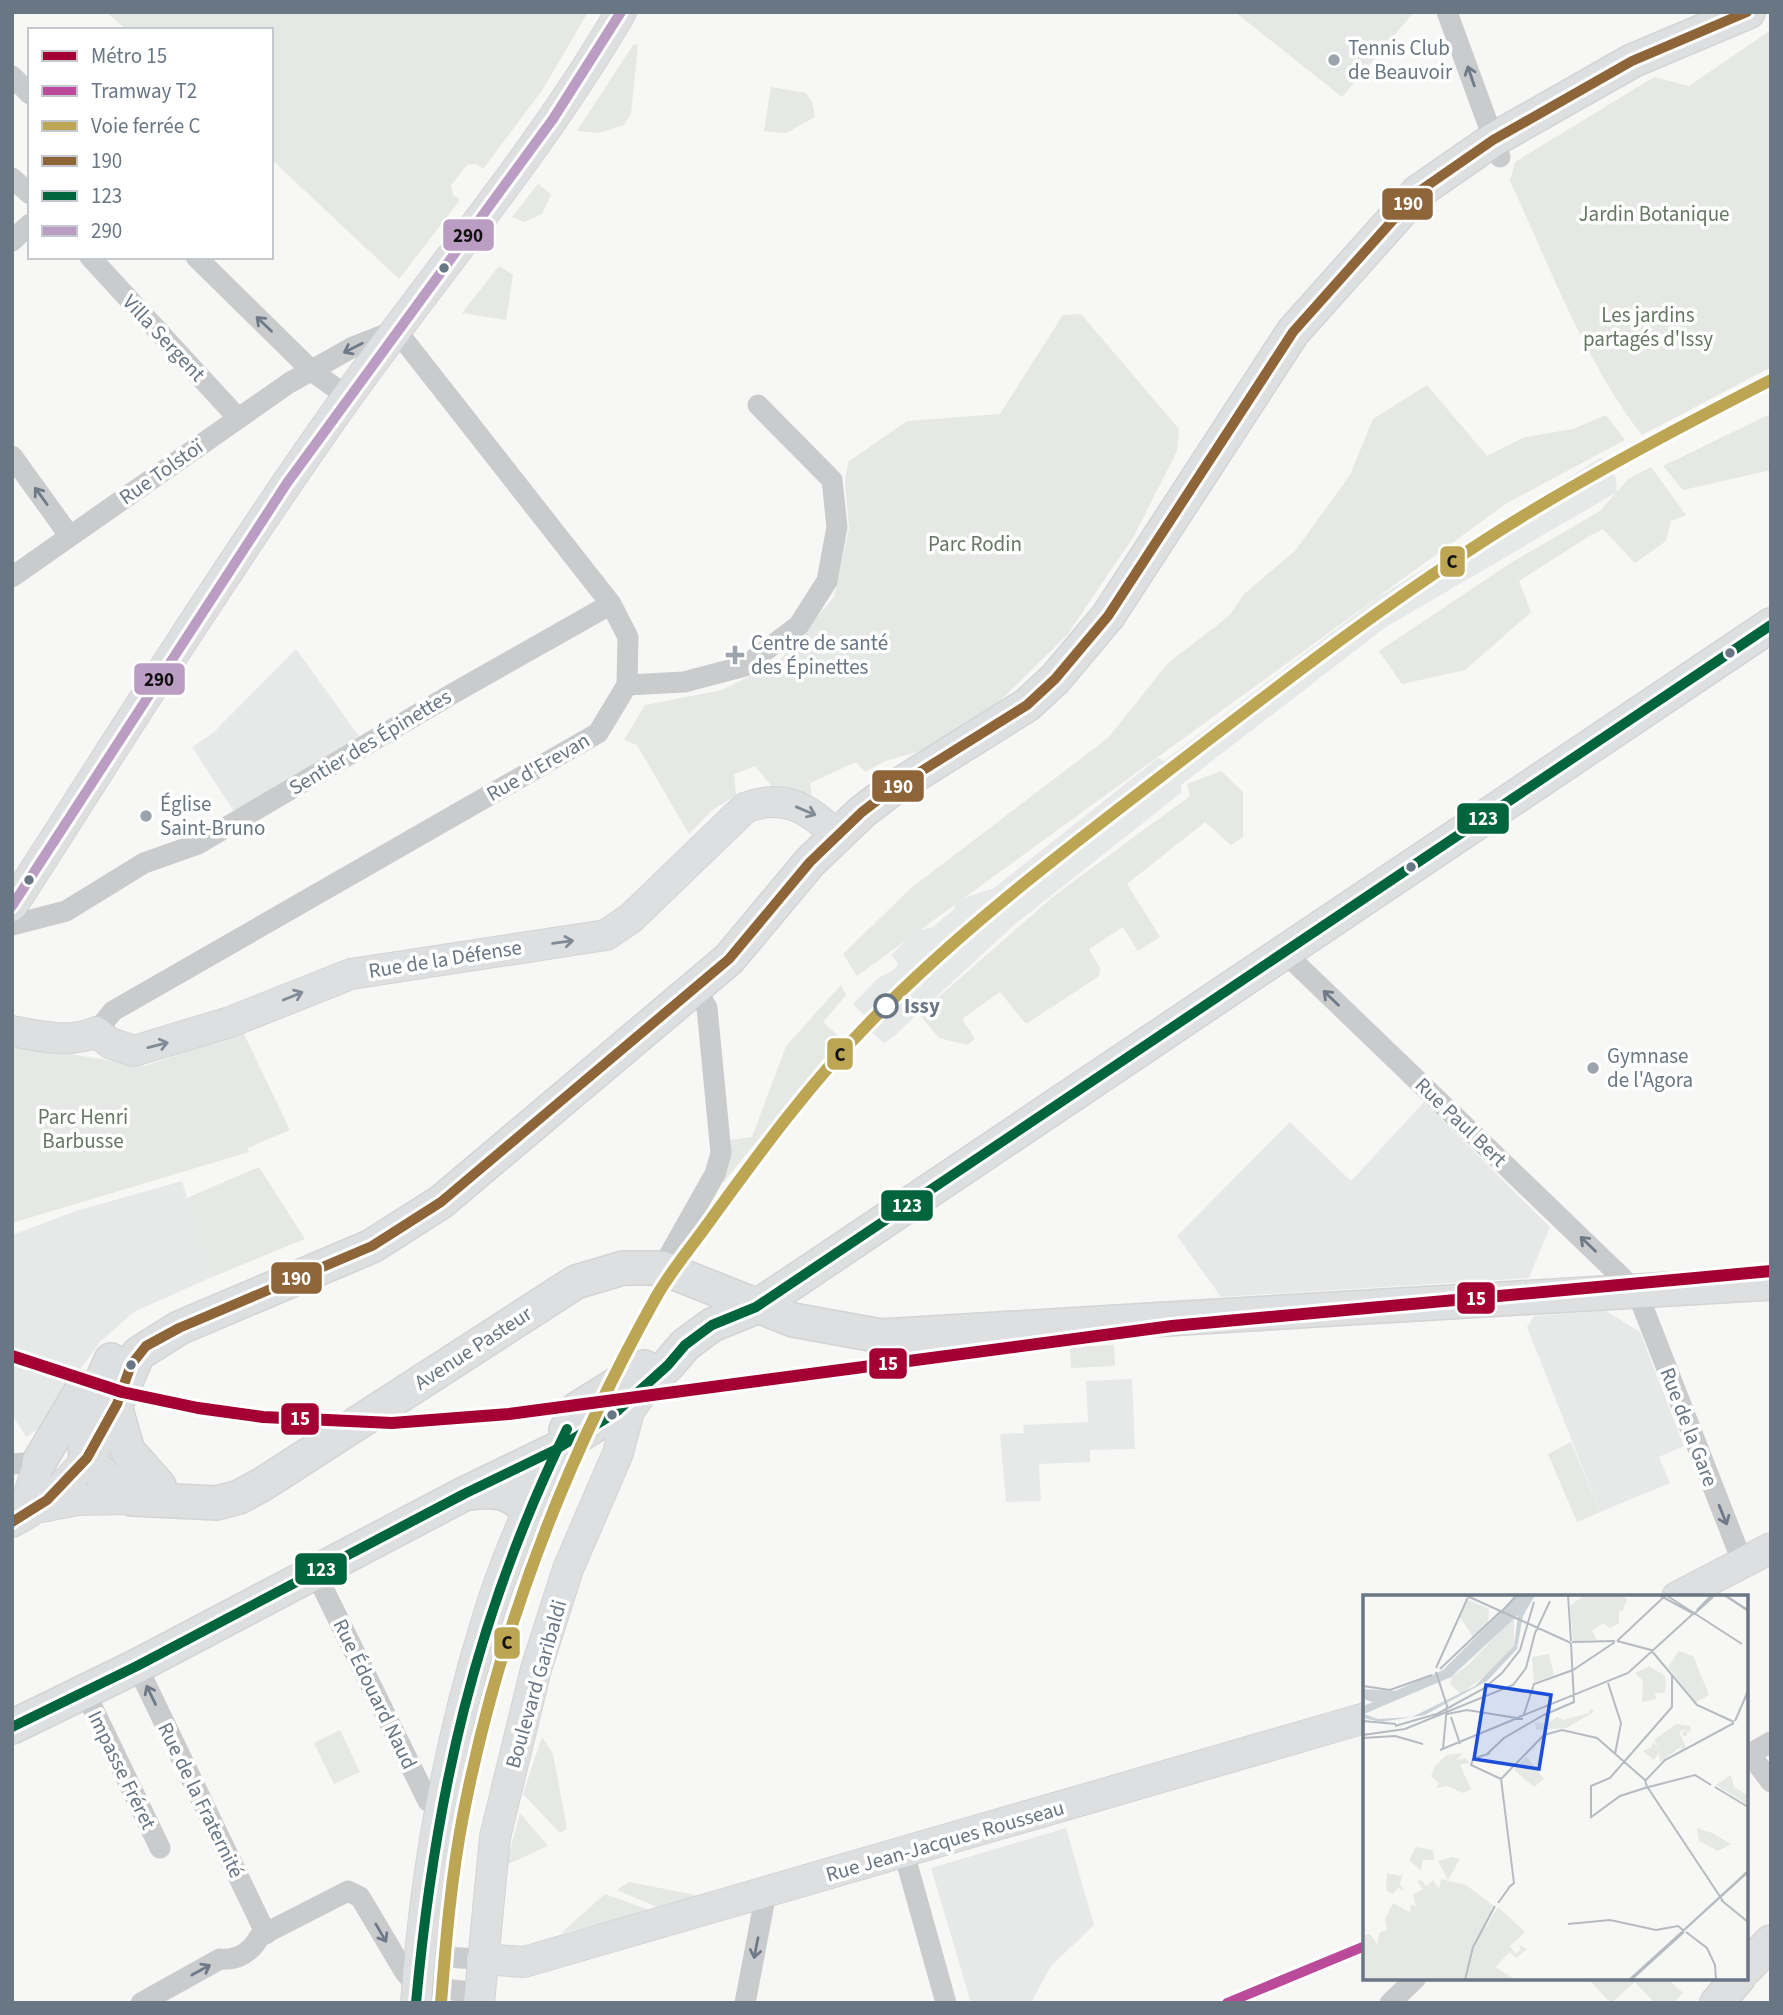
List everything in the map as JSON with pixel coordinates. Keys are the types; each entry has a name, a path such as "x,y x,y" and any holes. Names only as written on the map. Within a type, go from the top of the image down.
{"main road":[{"path":"12,906 152,686 348,397 572,91 621,12"},
{"path":"1497,148 1632,61 1748,12"},
{"path":"12,1493 26,1463 88,1380 179,1328 348,1257 424,1214 500,1155 696,989 747,941 784,891 835,835 888,792 1027,705 1055,679 1108,616 1293,332 1362,251 1418,192 1628,76 1729,37 1771,15"},
{"path":"12,1727 137,1666 464,1494 555,1450 615,1413 650,1382 685,1345 712,1325 756,1307 1771,625"},
{"name":"Rue de la Défense","path":"96,1032 110,1043 134,1051 218,1026 351,974 606,935 631,918 745,807 756,803 791,805 814,812 835,835"},
{"path":"12,1031 53,1039 82,1038 96,1032"},
{"name":"Avenue Pasteur","path":"145,1492 206,1504 228,1501 262,1483 576,1282 624,1268 662,1268 793,1320 881,1336 1255,1311 1771,1283"},
{"path":"416,1994 429,1956 427,1887 441,1807 488,1616 528,1511 577,1409 651,1363 712,1289"},
{"path":"671,1342 703,1315 756,1307"},
{"path":"12,1522 41,1507 66,1484 86,1460 115,1406 125,1357"},
{"path":"86,1460 84,1422 125,1357"},
{"name":"Boulevard Garibaldi","path":"479,1998 471,1958 495,1837 536,1669 568,1569 618,1453 629,1410 650,1382"},
{"path":"115,1406 128,1451 145,1492"},
{"path":"26,1463 86,1460 151,1487 145,1492 41,1507"},
{"path":"12,1522 28,1498 26,1463"},
{"path":"464,1494 503,1492 516,1498 528,1511"},
{"path":"1682,1595 1771,1548"},
{"name":"Rue Jean-Jacques Rousseau","path":"471,1958 524,1962 1363,1719"},
{"path":"1748,1966 1771,1942"},
{"name":"Rue Jean-Jacques Rousseau","path":"479,1998 492,1994 524,1962"},
{"path":"1717,2003 1736,1980"}],"street":[{"path":"1447,12 1497,148"},
{"path":"12,76 28,92"},
{"path":"12,178 28,192"},
{"path":"12,241 28,226"},
{"name":"Villa Sergent","path":"92,259 238,418"},
{"path":"198,259 313,372 348,397"},
{"name":"Rue Tolstoï","path":"12,577 289,383 313,372 353,346 396,330"},
{"name":"Rue d'Erevan","path":"96,1032 113,1011 598,733 627,685 628,637 611,604 396,330"},
{"path":"627,685 684,682 745,666 799,625 827,581 837,527 832,480 758,405"},
{"path":"12,456 69,535"},
{"name":"Sentier des Épinettes","path":"12,925 66,911 144,863 198,844 462,688 611,604"},
{"name":"Rue Paul Bert","path":"1285,953 1637,1292"},
{"path":"662,1268 715,1174 722,1153 707,1008 696,989"},
{"name":"Rue de la Gare","path":"1637,1292 1742,1561"},
{"name":"Rue Édouard Naud","path":"316,1574 428,1801 441,1807"},
{"name":"Rue de la Fraternité","path":"137,1666 265,1934"},
{"name":"Impasse Fréret","path":"85,1692 160,1848"},
{"path":"1771,1742 1748,1755 1771,1782"},
{"path":"904,1853 946,2003"},
{"path":"141,2003 220,1959 231,1961 253,1949 260,1936 343,1892 353,1891 360,1897 416,1994 479,1998"},
{"path":"745,2003 766,1893"},
{"path":"1390,2003 1414,1980"}],"shaded area":[{"path":"1600,458 1606,460 1616,478 1617,492 1386,627 1181,785 1181,793 1014,925 892,1038 884,1043 859,1022 865,1016 853,1004 878,978 894,970 898,963 891,955 916,931 933,927 955,908 955,901 994,888 1158,758 1164,761 1377,598"},
{"path":"296,649 361,739 254,803 233,810 192,747 212,734"},
{"path":"1424,1102 1550,1227 1529,1278 1221,1297 1177,1236 1290,1122 1351,1181"},
{"path":"182,1181 212,1277 134,1312 100,1342 37,1430 26,1437 12,1414 12,1235 76,1211"},
{"path":"1606,1311 1640,1332 1684,1446 1659,1457 1670,1483 1600,1512 1527,1327 1534,1316"},
{"path":"1132,1379 1135,1449 1090,1450 1090,1462 1039,1464 1041,1501 1006,1502 1000,1434 1024,1433 1023,1425 1088,1422 1086,1381"},
{"path":"1066,1828 1094,1925 1051,1966 1031,2003 971,2003 931,1868"}],"green space":[{"path":"106,12 588,12 543,89 483,169 476,164 467,165 451,185 453,195 460,200 399,279 273,161 273,28 125,28"},
{"name":"Tennis Club de Beauvoir","path":"1235,12 1414,12 1342,97"},
{"name":"Jardin Botanique","path":"1771,30 1771,367 1642,435 1603,376 1569,312 1510,181 1515,162 1654,77 1689,86"},
{"path":"638,44 631,114 624,125 599,133 577,131 633,45"},
{"path":"771,87 806,93 812,102 815,117 786,133 764,131"},
{"path":"538,184 551,194 542,214 524,222 512,217"},
{"path":"499,266 513,275 506,320 462,313"},
{"name":"Parc Rodin","path":"1081,314 1179,429 1177,451 1134,536 1067,635 999,702 921,751 885,761 865,772 856,762 810,783 812,795 773,788 755,766 734,774 736,795 711,811 689,834 637,745 624,740 645,705 722,690 778,662 834,597 849,528 845,482 848,462 907,421 1000,414 1063,315"},
{"path":"1427,385 1487,456 1525,437 1573,429 1606,415 1625,440 1507,503 857,976 843,954 911,888 1108,738 1168,663 1229,616 1244,594 1295,551 1350,475 1373,419"},
{"path":"1770,414 1771,470 1683,490 1663,466"},
{"path":"1651,467 1686,515 1671,521 1666,541 1635,563 1603,529 1591,535 1519,581 1531,612 1465,670 1402,684 1379,651 1509,564 1600,511 1628,479"},
{"path":"1221,771 1243,792 1243,837 1231,845 1205,822 1127,884 1160,937 1138,951 1123,927 1089,949 1100,968 1099,976 1026,1024 1000,992 962,1019 975,1039 967,1045 939,1038 919,1014 1055,895 1190,796 1187,784"},
{"path":"841,985 846,995 823,1022 841,1038 723,1183 729,1140 752,1137 786,1046"},
{"name":"Parc Henri Barbusse","path":"243,1032 290,1130 247,1148 249,1152 12,1223 12,1045 145,1066"},
{"path":"259,1167 305,1239 212,1277 187,1198"},
{"path":"1114,1345 1115,1366 1071,1368 1070,1347"},
{"path":"1571,1442 1600,1512 1577,1522 1548,1454"},
{"path":"340,1730 360,1772 334,1784 314,1743"},
{"path":"542,1737 553,1754 567,1829 560,1833 523,1794"},
{"path":"520,1813 548,1846 506,1865"},
{"path":"629,1882 701,1896 657,1907 617,1890"},
{"path":"605,1894 649,1910 560,1934"},
{"path":"1589,1980 1669,1980 1683,1993 1673,2003 1655,2003 1635,1982 1611,2003"}],"tunnel":[{"path":"439,1956 460,1958"}],"metro line":[{"name":"15","path":"12,1356 122,1392 198,1408 263,1417 392,1423 509,1414 1172,1326 1771,1271"}],"tram line":[{"name":"T2","path":"1227,2003 1363,1947"}],"rail line":[{"name":"C","path":"441,2003 455,1863 463,1816 495,1682 538,1550 592,1422 661,1288 808,1091 872,1020 944,951 1098,825 1306,666 1437,571 1528,513 1648,444 1771,380"}],"transit line":[{"name":"290","path":"12,906 287,483 553,119 621,12"},
{"name":"190","path":"12,1522 47,1500 87,1458 117,1404 131,1365 146,1346 179,1328 372,1246 441,1202 729,959 810,862 862,812 888,792 1027,705 1055,679 1108,616 1293,332 1418,192 1493,140 1632,61 1747,12"},
{"name":"123","path":"12,1727 137,1666 464,1494 555,1450 615,1413 668,1365 685,1345 712,1325 756,1307 1771,625"},
{"name":"123","path":"416,2003 435,1852 464,1709 507,1569 567,1429"}],"place":[{"name":"Tennis Club de Beauvoir","path":"1334,60"},
{"name":"Centre de santé des Épinettes","path":"735,655"},
{"name":"Église Saint-Bruno","path":"146,816"},
{"name":"Issy","path":"886,1006"},
{"name":"Gymnase de l'Agora","path":"1593,1068"}],"park label":[{"name":"Les jardins partagés d'Issy","path":"1648,327"}]}
